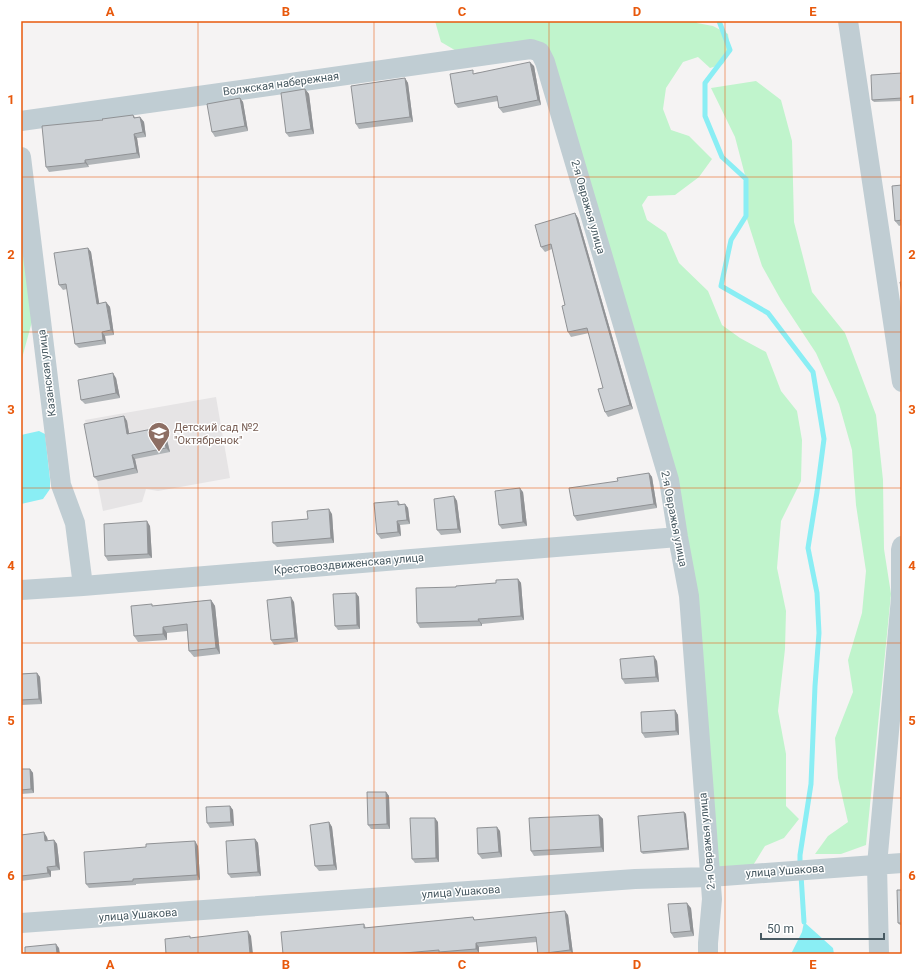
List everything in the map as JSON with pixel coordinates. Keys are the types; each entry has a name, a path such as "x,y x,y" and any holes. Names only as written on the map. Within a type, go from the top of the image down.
{"street":[{"path":"848,21 902,382"},
{"name":"Волжская набережная","path":"21,121 531,49 540,52"},
{"name":"2-я Овражья улица","path":"540,52 547,70 669,480 689,596 712,899 708,954"},
{"name":"Казанская улица","path":"21,157 61,485 75,523 84,586"},
{"name":"Крестовоздвиженская улица","path":"21,590 678,537"},
{"path":"879,954 877,864 900,598 902,546"},
{"name":"улица Ушакова","path":"21,923 635,879 710,877 902,863"}],"shaded area":[{"name":"Детский сад №2 \"Октябренок\"","path":"216,397 230,478 158,491 146,489 142,502 103,511 85,420"}],"green space":[{"path":"435,21 696,21 697,23 713,26 728,34 730,50 723,64 710,68 698,57 683,62 666,88 663,109 671,130 689,136 712,159 699,177 675,195 648,196 642,205 647,220 666,233 679,263 708,291 722,325 740,338 766,352 781,391 797,411 802,440 801,481 781,521 777,568 786,611 785,649 778,711 786,754 786,806 799,819 784,838 765,846 752,867 714,871 693,596 543,50 465,56 441,42"},
{"path":"756,81 781,100 792,141 794,222 812,292 845,333 876,415 883,480 884,549 891,594 866,845 841,854 815,854 828,836 848,822 838,778 835,738 853,692 848,660 862,613 866,571 856,505 852,450 839,404 816,353 781,300 762,266 746,216 746,179 735,137 711,88"},
{"path":"21,208 34,314 21,362"}],"water":[{"path":"39,431 45,434 50,489 43,499 21,504 21,435"},
{"path":"804,922 833,948 834,954 791,954 802,932"}],"building":[{"path":"530,62 538,100 499,108 497,96 455,104 450,74 473,70 473,74"},
{"path":"902,73 902,98 872,100 871,75"},
{"path":"405,78 410,117 356,124 351,86"},
{"path":"305,89 311,129 286,133 281,93"},
{"path":"240,98 245,126 212,132 207,104"},
{"path":"133,115 134,118 140,117 143,132 134,134 137,153 85,160 85,163 46,167 42,126 103,120 102,119"},
{"path":"902,185 902,220 895,221 892,186"},
{"path":"575,213 630,405 605,412 598,389 603,388 587,328 568,332 562,306 565,305 551,244 541,247 535,225"},
{"path":"88,248 97,304 106,302 111,330 102,332 103,340 75,344 66,284 59,285 54,253"},
{"path":"113,373 116,393 81,400 78,380"},
{"path":"124,416 127,434 162,427 166,448 132,455 135,468 94,477 84,424"},
{"path":"649,473 654,504 574,516 569,488 618,481 617,478"},
{"path":"520,488 523,522 499,525 495,491"},
{"path":"454,496 458,529 437,530 434,499"},
{"path":"398,501 398,505 405,504 407,520 397,521 398,532 377,534 374,503"},
{"path":"329,509 331,538 273,543 272,522 308,519 307,511"},
{"path":"147,521 148,554 105,556 104,524"},
{"path":"518,579 521,616 478,619 479,621 417,623 416,588 456,587 496,583 496,580"},
{"path":"356,593 357,625 335,626 333,594"},
{"path":"291,597 295,638 271,640 267,600"},
{"path":"211,600 216,648 189,651 187,624 163,627 163,634 134,636 131,606 152,604 152,606"},
{"path":"654,656 656,677 622,679 620,659"},
{"path":"37,673 39,699 21,700 21,674"},
{"path":"675,710 676,731 642,733 641,712"},
{"path":"21,769 30,769 31,789 21,790"},
{"path":"367,792 386,792 387,824 368,825"},
{"path":"230,806 231,822 207,823 206,807"},
{"path":"684,812 688,848 641,852 638,816"},
{"path":"599,815 601,847 531,851 529,818"},
{"path":"410,818 435,818 436,858 412,859"},
{"path":"329,822 334,865 315,866 310,825"},
{"path":"497,827 499,852 478,854 477,828"},
{"path":"44,832 45,841 54,840 56,866 47,867 48,873 21,876 21,835"},
{"path":"255,839 258,872 228,874 226,841"},
{"path":"195,841 197,875 86,884 84,852 146,847 146,844"},
{"path":"897,890 902,890 902,923 898,923"},
{"path":"687,903 691,931 671,933 668,904"},
{"path":"565,911 570,950 538,954 536,937 476,943 476,949 439,952 439,950 393,954 283,954 281,932 364,924 364,928 473,917 474,920"},
{"path":"248,931 250,954 166,954 165,939 190,936 190,938"},
{"path":"56,944 57,954 25,954 25,947"}],"waterway":[{"path":"719,21 730,50 705,83 705,116 722,157 746,179 746,216 731,240 721,286 768,313 813,372 824,439 808,548 817,593 819,633 811,784 800,855 800,867"},
{"path":"801,875 804,922"}],"place":[{"name":"Детский сад №2 \"Октябренок\"","path":"159,452"}]}
